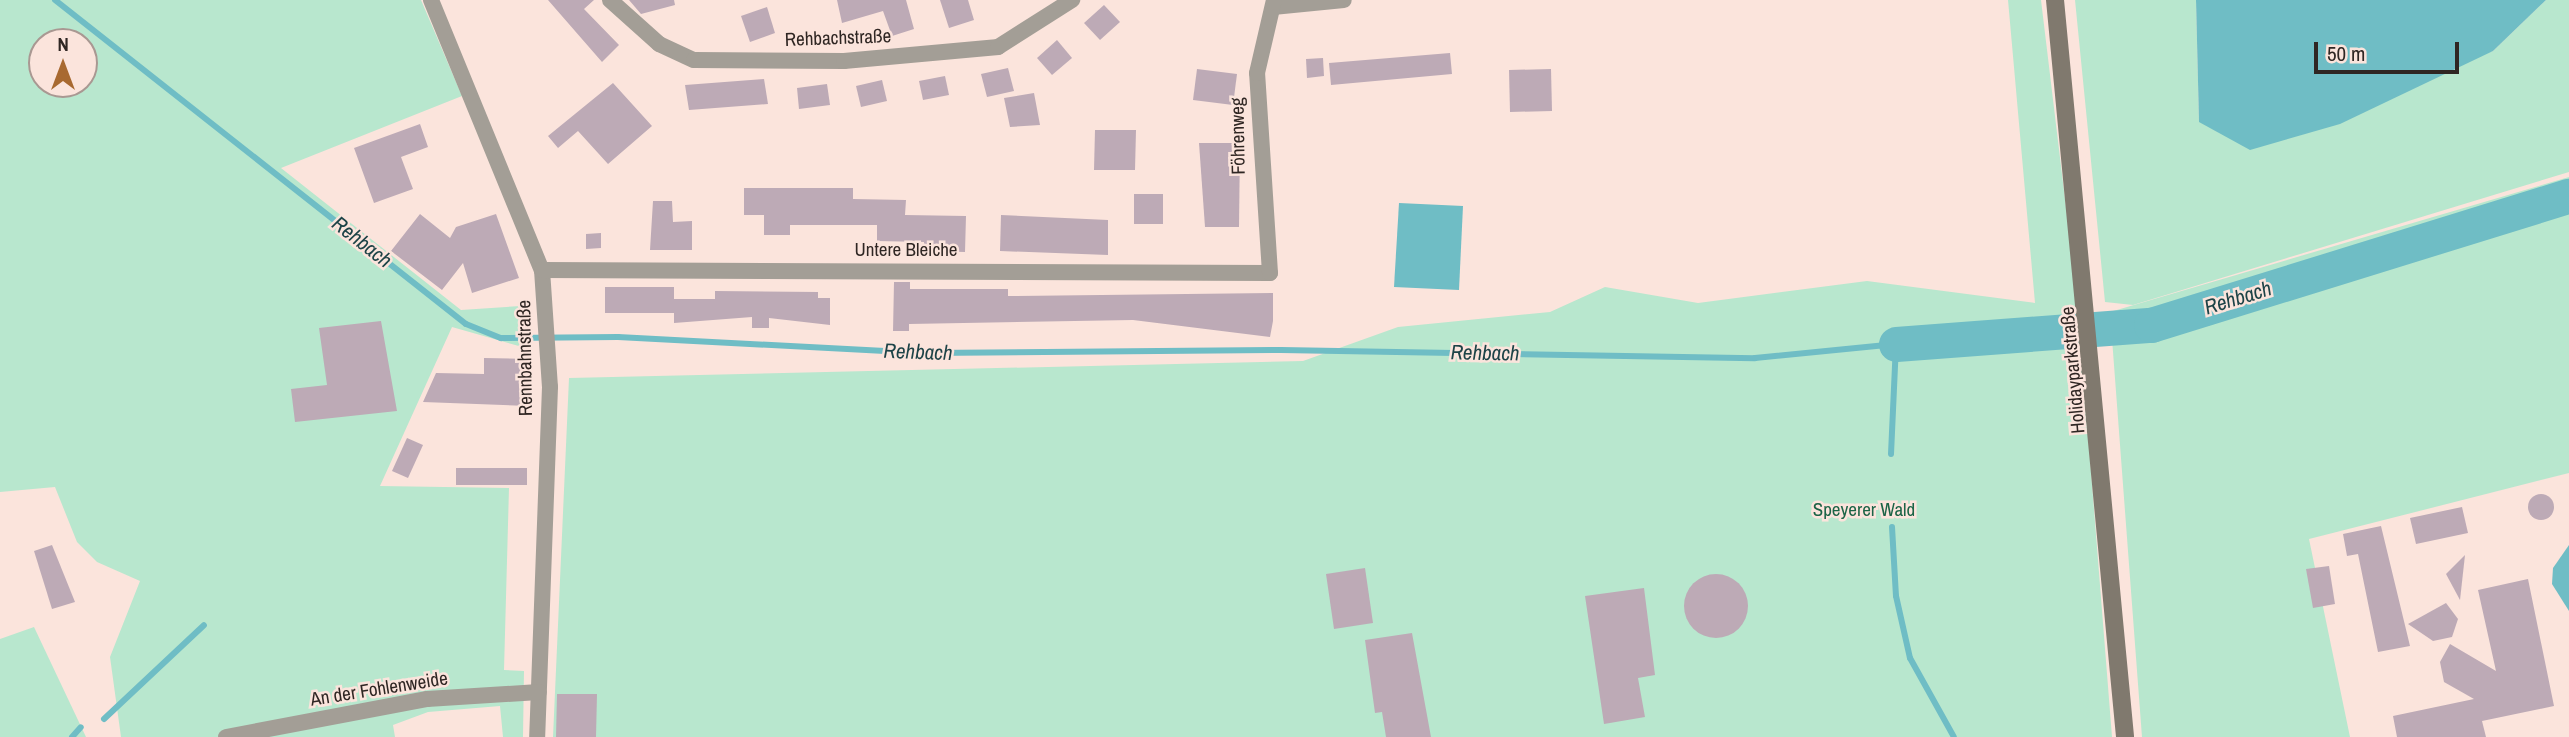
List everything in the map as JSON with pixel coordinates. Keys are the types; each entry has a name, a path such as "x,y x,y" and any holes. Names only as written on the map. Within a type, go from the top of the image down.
{"main road":[{"name":"Holidayparkstraße","path":"2055,0 2094,361 2125,737"}],"street":[{"name":"Rennbahnstraße","path":"431,0 542,270 548,349 537,737"},
{"name":"Rehbachstraße","path":"610,0 659,44 694,60 844,61 998,47 1072,0"},
{"path":"1273,3 1344,0"},
{"name":"Föhrenweg","path":"1270,273 1257,73 1273,3"},
{"name":"Untere Bleiche","path":"542,270 1270,273"},
{"name":"An der Fohlenweide","path":"226,737 427,699 539,692"}],"green space":[{"path":"0,0 421,0 462,96 281,168 461,310 521,306 526,348 452,327 380,486 509,488 504,670 524,671 523,737 503,737 500,706 428,712 393,725 395,737 121,737 110,657 140,581 97,562 77,542 55,487 0,492"},
{"name":"Speyerer Wald","path":"2008,0 2041,0 2078,307 2112,737 553,737 569,378 1303,361 1398,327 1550,312 1605,287 1698,303 1867,281 2035,303"},
{"path":"2075,0 2196,0 2199,122 2493,51 2546,0 2569,0 2569,172 2133,305 2105,302"},
{"path":"2569,177 2569,473 2309,539 2350,737 2142,737 2110,312"},
{"path":"34,627 86,737 0,737 0,639"}],"water":[{"path":"2196,0 2546,0 2493,51 2340,124 2250,150 2199,122"},
{"path":"1399,203 1463,206 1459,290 1394,287"},
{"path":"2569,545 2569,611 2552,584 2553,568"}],"building":[{"path":"548,0 594,0 584,9 619,45 602,62"},
{"path":"629,0 674,0 675,5 641,14"},
{"path":"837,0 906,0 914,29 892,36 883,11 842,23"},
{"path":"940,0 968,0 974,20 949,28"},
{"path":"1104,5 1120,22 1100,40 1084,23"},
{"path":"767,7 775,33 750,42 741,16"},
{"path":"1057,40 1072,58 1052,75 1037,58"},
{"path":"1450,53 1452,74 1331,85 1329,63"},
{"path":"1323,58 1324,76 1307,78 1306,59"},
{"path":"1008,68 1014,91 987,97 981,74"},
{"path":"1197,69 1237,74 1233,105 1193,100"},
{"path":"1551,69 1552,111 1510,112 1509,70"},
{"path":"945,76 949,95 923,100 919,81"},
{"path":"764,79 768,104 689,110 685,85"},
{"path":"882,80 887,101 861,107 856,86"},
{"path":"613,83 652,126 608,164 578,131 558,148 548,136"},
{"path":"827,84 830,105 799,109 797,88"},
{"path":"1034,93 1040,125 1010,127 1004,98"},
{"path":"420,124 428,147 401,157 413,189 374,203 354,148"},
{"path":"1095,130 1136,130 1135,170 1094,170"},
{"path":"1199,143 1240,143 1239,227 1205,227"},
{"path":"744,188 853,188 853,199 906,200 905,215 966,216 965,252 924,251 924,242 877,241 877,225 790,225 790,235 764,235 764,215 744,215"},
{"path":"1134,194 1163,194 1163,224 1134,224"},
{"path":"653,201 672,201 673,222 692,221 692,250 650,250"},
{"path":"420,214 450,238 456,227 496,214 519,278 472,293 463,263 442,290 391,251"},
{"path":"1001,215 1108,220 1108,255 1000,251"},
{"path":"601,233 601,248 586,249 586,234"},
{"path":"894,282 910,282 910,289 1008,289 1008,296 1273,293 1273,321 1270,337 1133,320 909,324 909,331 893,331"},
{"path":"605,287 674,287 674,299 715,299 715,291 818,292 818,298 830,298 830,325 769,318 769,328 752,328 752,317 674,323 674,313 605,313"},
{"path":"381,321 397,411 295,422 291,389 327,385 319,328"},
{"path":"484,358 530,359 529,406 423,402 436,373 484,374"},
{"path":"407,438 423,445 408,478 392,471"},
{"path":"456,468 527,468 527,485 456,485"},
{"path":"2541,494 2550,498 2554,507 2550,516 2541,520 2532,516 2528,507 2532,498"},
{"path":"2462,507 2468,533 2416,544 2410,518"},
{"path":"2381,526 2410,646 2378,652 2358,554 2347,556 2343,534"},
{"path":"52,545 75,602 52,609 34,551"},
{"path":"2465,555 2460,600 2446,574"},
{"path":"2329,566 2335,604 2313,608 2306,569"},
{"path":"1365,568 1373,623 1334,629 1326,574"},
{"path":"1716,574 1734,580 1742,588 1748,606 1742,624 1734,632 1716,638 1698,632 1690,624 1684,606 1690,588 1698,580"},
{"path":"2528,579 2554,706 2482,721 2486,737 2397,737 2393,716 2474,699 2444,682 2440,662 2450,644 2496,671 2478,590"},
{"path":"1644,588 1655,675 1638,678 1645,717 1604,724 1585,596"},
{"path":"2446,603 2458,619 2452,637 2433,641 2408,624"},
{"path":"1412,633 1431,737 1386,737 1382,712 1375,713 1365,640"},
{"path":"557,694 597,694 596,737 556,737"}],"waterway":[{"name":"Rehbach","path":"55,0 466,324 501,338 618,337 928,353 1281,350 1755,358 1896,344 1891,454"},
{"name":"Rehbach","path":"1896,344 2151,325 2569,196"},
{"name":"Rehbach","path":"1892,527 1896,596 1910,658 1954,737"},
{"path":"104,719 204,625"},
{"path":"72,737 81,727"}]}
